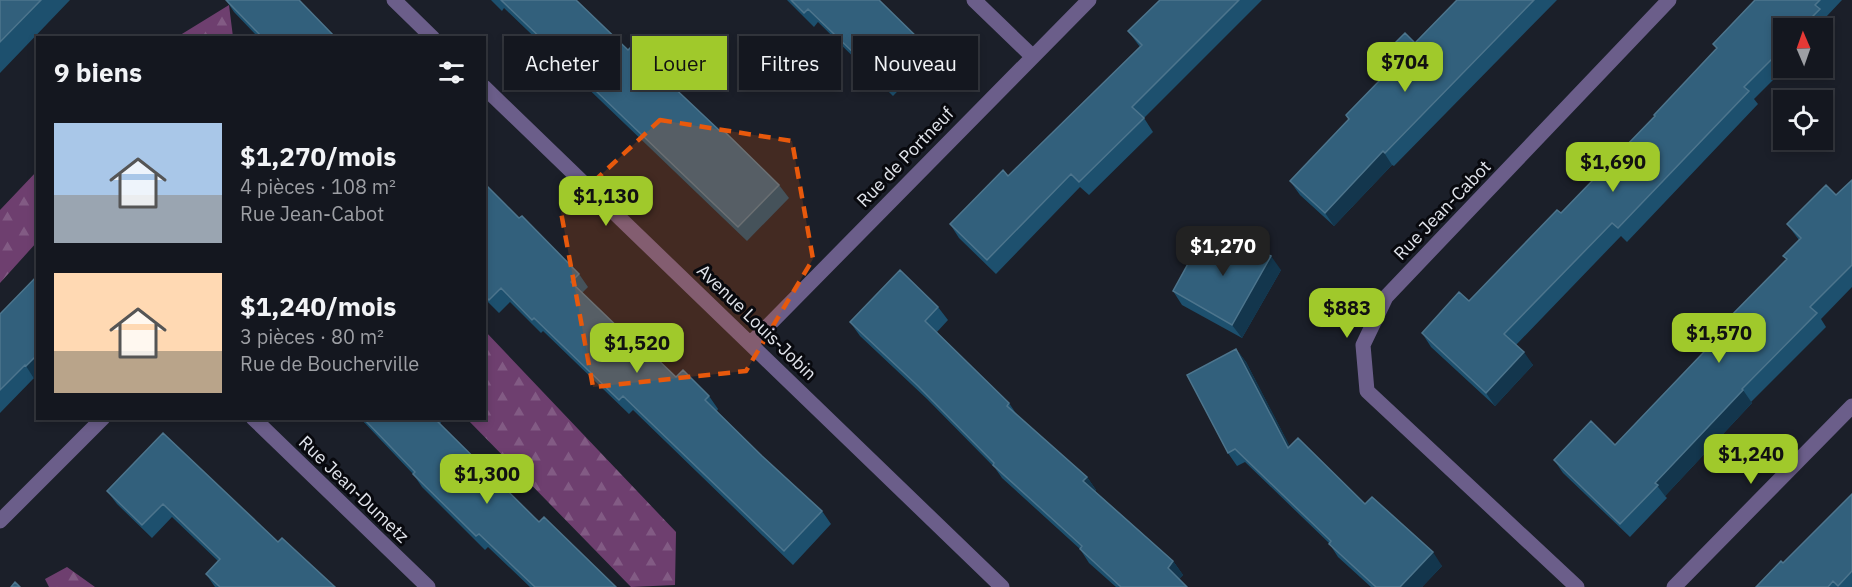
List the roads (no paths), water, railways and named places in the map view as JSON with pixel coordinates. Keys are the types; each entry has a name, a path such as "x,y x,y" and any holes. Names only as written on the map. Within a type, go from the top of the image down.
{"street":[{"path":"394,0 431,36"},
{"path":"974,0 1032,56"},
{"name":"Rue de Portneuf","path":"750,343 1089,0"},
{"name":"Rue Jean-Cabot","path":"1577,587 1367,391 1363,345 1386,297 1669,0"},
{"name":"Avenue Louis-Jobin","path":"486,89 1002,587"},
{"path":"1674,587 1852,406"},
{"path":"0,521 101,420"},
{"name":"Rue Jean-Dumetz","path":"255,420 428,587"}]}
